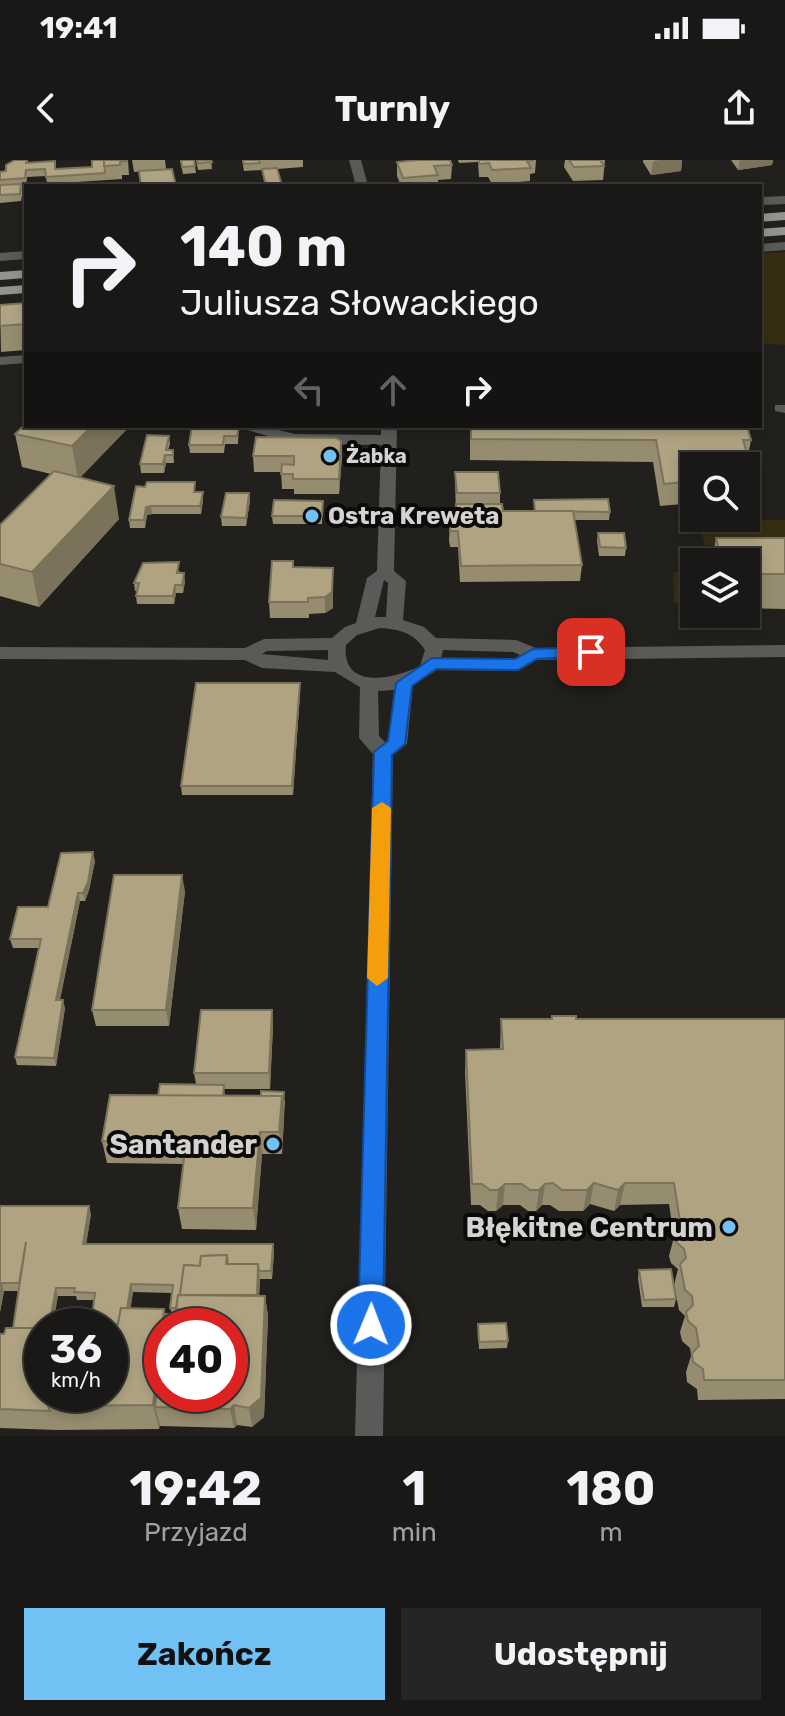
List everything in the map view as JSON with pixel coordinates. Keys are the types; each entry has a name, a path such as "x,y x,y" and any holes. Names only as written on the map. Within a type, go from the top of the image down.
{"main road":[{"path":"762,218 785,216"},
{"path":"762,233 785,231"},
{"path":"0,276 24,274"},
{"path":"0,291 24,289"}],"street":[{"path":"355,160 361,184"},
{"path":"762,201 785,200"},
{"path":"762,248 785,246"},
{"path":"0,257 24,255"},
{"path":"0,361 24,359"},
{"path":"250,428 295,439 388,433 385,573"},
{"path":"385,573 397,581 394,622"},
{"path":"365,624 376,578 385,573"},
{"path":"432,664 431,644 421,632 394,622 365,624 351,629 336,644 334,656 338,666 349,676 369,684 404,683 418,677 432,664 518,665 533,654"},
{"path":"248,654 264,645 336,644"},
{"path":"431,644 516,646 533,654 785,651"},
{"path":"0,653 248,654 262,662 338,666"},
{"path":"383,752 397,744 404,683"},
{"path":"369,684 369,738 383,752 369,1436"}],"shaded area":[{"path":"785,252 785,345 762,343 762,254"},
{"path":"760,520 785,520 785,541 770,546 705,545 701,532 760,532"},
{"path":"673,572 680,572 680,603 674,603"}],"building":[{"path":"15,160 27,160 26,163 55,161 55,169 92,167 92,160 104,160 105,173 46,177 45,169 26,170 25,178 0,180 0,172 6,171 6,165"},
{"path":"104,160 127,161 120,162 120,165 104,166"},
{"path":"181,160 194,160 195,166 182,167"},
{"path":"243,160 259,160 260,163 244,164"},
{"path":"450,160 452,165 434,166 438,175 403,178 397,162"},
{"path":"479,160 534,160 527,161 531,168 492,170 489,163 479,164"},
{"path":"569,160 600,160 604,166 574,167"},
{"path":"277,168 281,184 266,184 262,169"},
{"path":"172,169 176,184 141,184 139,171"},
{"path":"21,184 20,194 0,195 0,185"},
{"path":"24,303 24,324 0,326 0,305"},
{"path":"24,426 90,428 72,446 15,434"},
{"path":"192,428 239,428 237,436 224,436 223,445 189,445"},
{"path":"471,428 748,428 751,440 743,440 747,452 680,452 680,482 664,484 656,440 471,439"},
{"path":"147,435 169,436 166,450 173,450 173,455 165,455 163,464 140,464"},
{"path":"256,437 336,438 341,441 339,479 293,479 293,474 281,474 282,464 294,465 294,456 253,456"},
{"path":"54,471 114,486 32,572 0,564 0,525"},
{"path":"455,472 498,472 500,493 457,493"},
{"path":"147,482 195,482 194,492 203,492 200,506 151,506 146,507 144,520 129,520 136,486 145,487"},
{"path":"226,493 249,493 246,518 221,517"},
{"path":"608,499 610,512 535,511 534,500"},
{"path":"274,500 323,501 322,516 272,516"},
{"path":"456,504 502,504 503,511 573,511 582,565 461,566 458,531 450,531 450,524 458,524"},
{"path":"598,533 624,533 626,548 600,547"},
{"path":"716,538 785,538 785,574 760,574 760,548 718,548"},
{"path":"272,561 293,561 293,567 333,568 332,592 325,597 308,598 308,602 269,602"},
{"path":"179,562 177,573 184,573 182,585 175,585 173,596 136,596 139,583 134,583 143,563"},
{"path":"196,683 300,683 292,786 181,786"},
{"path":"93,852 88,882 83,893 78,893 56,1000 63,1000 54,1058 15,1057 41,939 10,939 18,907 48,907 61,853"},
{"path":"114,875 182,875 166,1010 92,1010"},
{"path":"201,1010 272,1010 269,1073 194,1073"},
{"name":"Błękitne Centrum","path":"552,1016 576,1016 576,1019 785,1019 785,1380 704,1380 703,1369 693,1362 692,1353 699,1346 696,1328 688,1321 686,1312 693,1305 692,1296 685,1290 680,1264 686,1258 684,1249 676,1242 675,1235 681,1228 674,1183 625,1183 618,1190 594,1183 587,1190 562,1190 553,1183 545,1184 539,1190 530,1190 522,1184 505,1184 498,1190 490,1190 482,1184 472,1184 466,1050 503,1049 501,1019 552,1019"},
{"path":"160,1084 224,1085 223,1096 158,1096"},
{"path":"261,1091 284,1092 283,1107 282,1096 261,1096"},
{"path":"110,1095 282,1096 279,1132 260,1132 253,1208 178,1208 186,1142 102,1141"},
{"path":"0,1206 89,1206 83,1244 273,1244 271,1271 259,1271 258,1264 228,1264 227,1255 201,1256 200,1266 184,1265 176,1308 170,1308 173,1285 131,1284 127,1308 93,1308 95,1293 74,1292 75,1288 56,1288 52,1308 24,1308 24,1328 13,1328 26,1242 19,1283 2,1283 0,1291"},
{"path":"227,1255 226,1264 258,1264 257,1295 180,1295 184,1265 200,1266 201,1256"},
{"path":"671,1269 676,1299 644,1300 639,1270"},
{"path":"178,1295 265,1296 261,1398 249,1408 248,1308 177,1308"},
{"path":"128,1308 144,1309 144,1405 128,1405"},
{"path":"506,1323 508,1341 479,1342 478,1324"},
{"path":"6,1328 24,1328 24,1410 0,1409 0,1334 4,1334"}],"slow traffic":[{"path":"377,978 382,808"}],"place":[{"name":"Żabka","path":"330,456"},
{"name":"Ostra Kreweta","path":"312,516"},
{"name":"Santander","path":"273,1144"},
{"name":"Błękitne Centrum","path":"729,1227"}],"route":[{"path":"371,1325 383,752 397,744 404,683 418,677 432,664 518,665 533,654 591,652"}]}
